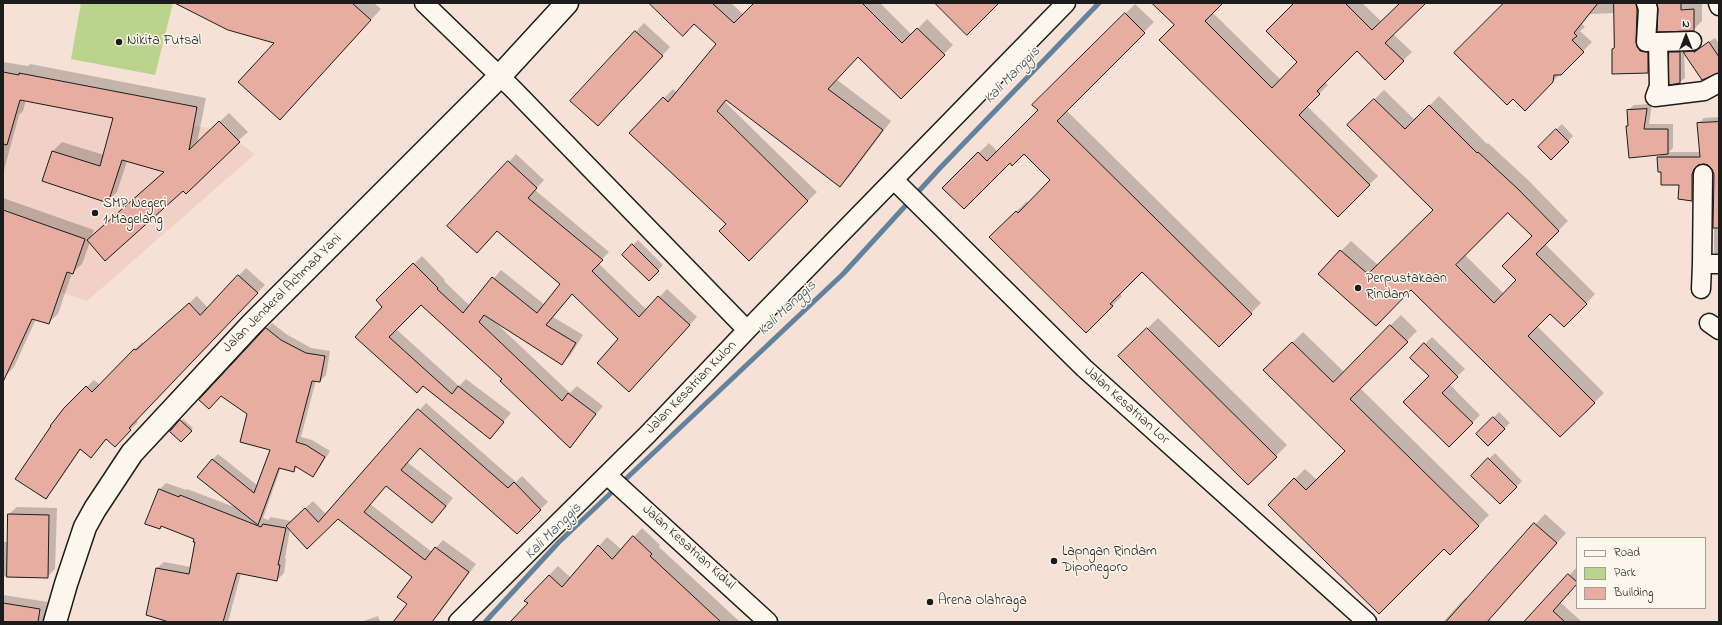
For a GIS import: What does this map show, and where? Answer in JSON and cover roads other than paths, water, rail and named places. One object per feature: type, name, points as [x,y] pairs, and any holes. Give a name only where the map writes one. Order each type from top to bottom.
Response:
[{"type":"main road","name":"Jalan Jenderal Achmad Yani","points":[[55,622],[85,527],[95,509],[132,453],[252,324],[500,76],[567,3]]},
{"type":"street","points":[[424,3],[500,76],[747,330]]},
{"type":"street","name":"Jalan Kesatrian Kulon","points":[[458,622],[607,475],[1066,3]]},
{"type":"street","points":[[1646,3],[1648,9],[1646,42],[1692,41]]},
{"type":"street","points":[[1658,42],[1659,86],[1655,97],[1704,91],[1719,83]]},
{"type":"street","points":[[1701,289],[1710,264],[1703,174]]},
{"type":"street","name":"Jalan Kesatrian Lor","points":[[894,180],[1084,368],[1367,622]]},
{"type":"street","name":"Jalan Kesatrian Kidul","points":[[607,475],[768,622]]},
{"type":"waterway","name":"Kali Manggis","points":[[485,622],[559,542],[843,274],[940,168],[1099,3]]},
{"type":"place","name":"Nikita Futsal","points":[[119,42]]},
{"type":"place","name":"SMP Negeri 1 Magelang","points":[[95,213]]},
{"type":"place","name":"Perpustakaan Rindam","points":[[1358,288]]},
{"type":"place","name":"Lapngan Rindam Diponegoro","points":[[1054,561]]},
{"type":"place","name":"Arena Olahraga","points":[[930,602]]}]
